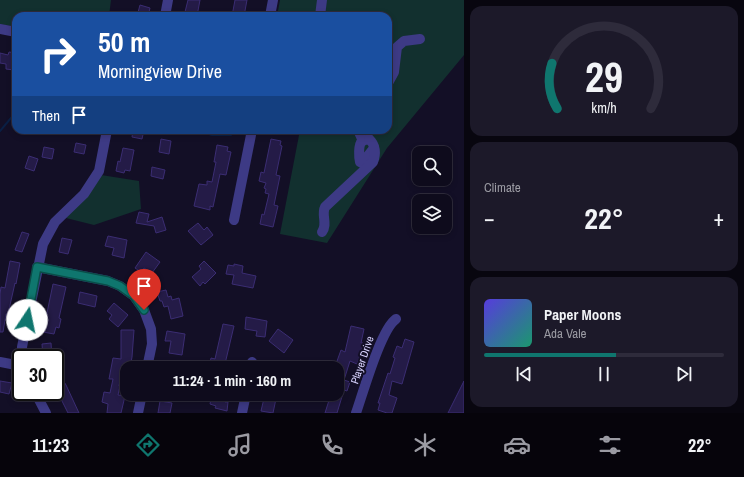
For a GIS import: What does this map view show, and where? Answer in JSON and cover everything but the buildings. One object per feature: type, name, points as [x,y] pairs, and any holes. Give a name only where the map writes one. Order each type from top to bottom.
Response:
[{"type":"street","points":[[166,12],[168,0]]},
{"type":"street","points":[[271,12],[273,0]]},
{"type":"street","points":[[320,12],[322,0]]},
{"type":"street","points":[[0,29],[12,31]]},
{"type":"street","points":[[392,76],[394,72],[397,47],[404,42],[420,39]]},
{"type":"street","points":[[22,349],[42,244],[54,222],[84,194],[99,170],[106,134]]},
{"type":"street","points":[[234,220],[251,134]]},
{"type":"street","points":[[322,232],[325,228],[323,211],[325,206],[373,162],[375,154],[369,139]]},
{"type":"street","points":[[37,267],[108,281],[120,286],[134,296],[144,310],[151,328],[152,344],[148,361]]},
{"type":"street","name":"Player Drive","points":[[356,413],[383,334],[396,319]]},
{"type":"street","points":[[0,362],[12,364]]},
{"type":"street","points":[[40,401],[46,413]]},
{"type":"street","points":[[138,413],[141,401]]},
{"type":"street","points":[[242,413],[245,401]]},
{"type":"green space","points":[[0,0],[111,0],[110,12],[12,12],[12,26],[0,24]]},
{"type":"green space","points":[[280,0],[464,0],[464,55],[387,148],[327,243],[280,234],[299,134],[392,134],[392,12],[278,12]]},
{"type":"green space","points":[[101,175],[139,181],[141,209],[94,225],[66,218]]},
{"type":"waterway","points":[[0,131],[12,117]]},
{"type":"waterway","points":[[209,134],[231,135]]},
{"type":"route","points":[[27,320],[37,267],[108,281],[120,286],[134,296],[144,310]]}]
